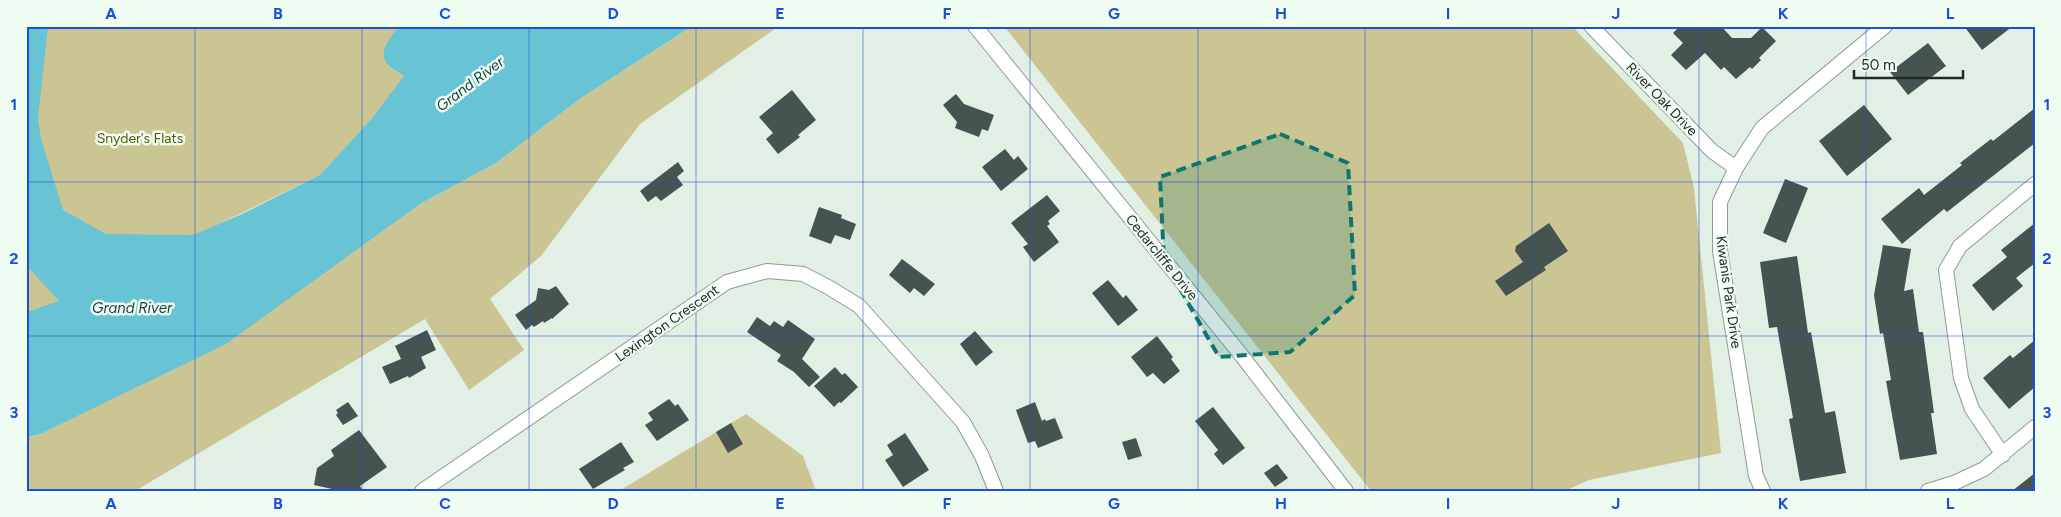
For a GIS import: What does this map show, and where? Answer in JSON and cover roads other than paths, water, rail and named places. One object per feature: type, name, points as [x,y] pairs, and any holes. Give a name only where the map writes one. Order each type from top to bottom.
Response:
[{"type":"street","name":"Cedarcliffe Drive","points":[[975,26],[1242,356],[1346,491]]},
{"type":"street","name":"River Oak Drive","points":[[1591,26],[1712,151],[1736,168]]},
{"type":"street","name":"Kiwanis Park Drive","points":[[1762,491],[1756,476],[1720,251],[1720,202],[1736,168],[1762,128],[1885,26]]},
{"type":"street","points":[[2003,455],[1972,409],[1961,378],[1946,270],[1960,246],[2035,184]]},
{"type":"street","name":"Lexington Crescent","points":[[422,491],[727,282],[767,271],[802,274],[859,306],[963,422],[982,456],[996,491]]},
{"type":"street","points":[[1928,491],[1954,483],[1976,473],[2003,455],[2035,427]]},
{"type":"street","name":"Kiwanis Park Drive","points":[[1754,491],[1756,476]]},
{"type":"water","name":"Grand River","points":[[26,26],[48,26],[38,118],[41,139],[63,210],[106,234],[193,235],[242,214],[320,175],[372,118],[404,76],[389,66],[384,55],[386,44],[399,26],[692,26],[581,98],[496,163],[420,204],[226,344],[40,434],[26,437],[26,312],[59,301],[26,265]]},
{"type":"park label","name":"Snyder's Flats","points":[[140,138]]}]
